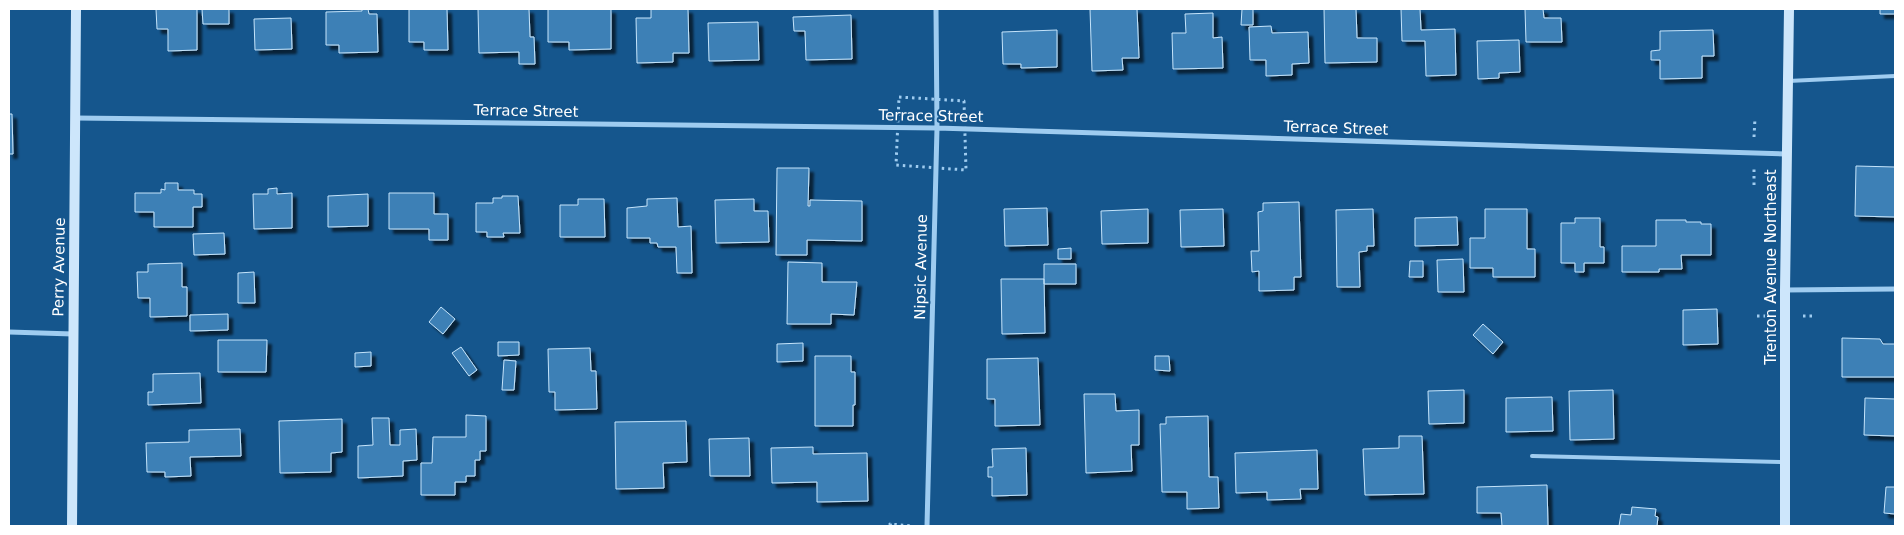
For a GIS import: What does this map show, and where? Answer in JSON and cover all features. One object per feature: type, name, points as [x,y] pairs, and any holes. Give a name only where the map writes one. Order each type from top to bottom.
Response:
[{"type":"main road","name":"Perry Avenue","points":[[72,526],[76,9]]},
{"type":"main road","name":"Trenton Avenue Northeast","points":[[1786,526],[1785,290],[1789,9]]},
{"type":"street","name":"Nipsic Avenue","points":[[927,526],[937,128],[936,9]]},
{"type":"street","name":"Terrace Street","points":[[75,118],[937,128],[1786,154]]},
{"type":"street","points":[[1785,290],[1895,289]]},
{"type":"street","points":[[9,332],[73,334]]},
{"type":"lane","points":[[1788,81],[1895,76]]},
{"type":"lane","points":[[1532,456],[1786,462]]},
{"type":"path","points":[[890,526],[890,524],[920,526]]},
{"type":"building","points":[[156,9],[197,9],[197,50],[168,51],[168,29],[157,29]]},
{"type":"building","points":[[202,9],[229,9],[229,24],[203,24]]},
{"type":"building","points":[[362,9],[368,9],[369,14],[377,14],[378,52],[339,53],[339,45],[326,45],[326,12],[362,11]]},
{"type":"building","points":[[409,9],[447,9],[448,50],[424,50],[424,42],[409,42]]},
{"type":"building","points":[[478,9],[529,9],[530,37],[534,37],[535,64],[519,64],[519,52],[479,53]]},
{"type":"building","points":[[548,9],[611,9],[611,49],[569,50],[569,42],[548,42]]},
{"type":"building","points":[[651,9],[688,9],[689,53],[673,53],[673,62],[637,63],[636,18],[651,18]]},
{"type":"building","points":[[1090,9],[1137,9],[1139,58],[1122,58],[1123,70],[1092,71]]},
{"type":"building","points":[[1242,9],[1253,9],[1253,25],[1241,25]]},
{"type":"building","points":[[1324,9],[1356,9],[1357,38],[1377,38],[1377,62],[1325,63]]},
{"type":"building","points":[[1401,9],[1420,9],[1421,30],[1455,29],[1456,75],[1426,76],[1425,41],[1402,41]]},
{"type":"building","points":[[1525,9],[1543,9],[1544,18],[1561,18],[1562,42],[1526,42]]},
{"type":"building","points":[[1880,9],[1895,9],[1895,14],[1880,14]]},
{"type":"building","points":[[1213,13],[1213,38],[1222,37],[1223,68],[1173,69],[1172,33],[1186,33],[1185,14]]},
{"type":"building","points":[[851,15],[852,59],[806,60],[805,31],[794,31],[793,17]]},
{"type":"building","points":[[291,18],[292,49],[255,50],[254,19]]},
{"type":"building","points":[[758,22],[759,60],[709,61],[708,23]]},
{"type":"building","points":[[1271,26],[1272,33],[1308,32],[1309,63],[1292,64],[1292,75],[1266,76],[1266,60],[1250,60],[1249,27]]},
{"type":"building","points":[[1057,30],[1057,67],[1021,68],[1021,64],[1003,64],[1002,32]]},
{"type":"building","points":[[1713,30],[1714,56],[1702,56],[1702,78],[1660,79],[1660,60],[1651,60],[1651,51],[1660,50],[1660,31]]},
{"type":"building","points":[[1519,40],[1520,72],[1499,73],[1499,78],[1478,79],[1477,41]]},
{"type":"building","points":[[9,114],[12,114],[13,154],[9,154]]},
{"type":"building","points":[[1856,166],[1895,167],[1895,217],[1855,216]]},
{"type":"building","points":[[777,168],[809,168],[808,206],[810,206],[810,200],[862,201],[862,241],[807,240],[807,255],[776,255]]},
{"type":"building","points":[[165,183],[178,183],[178,190],[194,190],[194,194],[202,194],[202,207],[193,207],[193,227],[154,227],[154,212],[135,212],[135,193],[161,193],[161,189],[165,190]]},
{"type":"building","points":[[277,188],[277,194],[292,193],[292,228],[254,229],[253,194],[268,194],[268,189]]},
{"type":"building","points":[[389,193],[434,193],[434,214],[448,214],[448,240],[429,240],[429,229],[389,229]]},
{"type":"building","points":[[368,194],[368,226],[328,227],[328,196]]},
{"type":"building","points":[[502,196],[518,196],[520,233],[503,233],[504,237],[487,237],[487,232],[476,232],[476,203],[493,203],[493,198],[502,198]]},
{"type":"building","points":[[677,198],[678,227],[691,226],[692,273],[677,273],[676,247],[658,247],[657,243],[650,243],[650,238],[627,238],[627,208],[647,206],[647,199]]},
{"type":"building","points":[[578,199],[604,199],[605,237],[560,237],[560,205],[578,205]]},
{"type":"building","points":[[754,199],[754,211],[768,211],[769,242],[716,243],[715,200]]},
{"type":"building","points":[[1299,202],[1301,277],[1294,277],[1294,290],[1259,291],[1259,271],[1252,272],[1251,251],[1259,251],[1258,212],[1263,211],[1263,203]]},
{"type":"building","points":[[1047,208],[1048,245],[1005,246],[1004,209]]},
{"type":"building","points":[[1148,209],[1148,243],[1102,244],[1101,211]]},
{"type":"building","points":[[1223,209],[1224,246],[1181,247],[1180,210]]},
{"type":"building","points":[[1373,209],[1374,246],[1367,246],[1367,251],[1359,252],[1360,287],[1337,287],[1336,210]]},
{"type":"building","points":[[1485,209],[1527,209],[1527,249],[1535,249],[1535,277],[1493,277],[1493,268],[1470,268],[1470,238],[1485,238]]},
{"type":"building","points":[[1457,217],[1458,245],[1415,246],[1415,218]]},
{"type":"building","points":[[1575,218],[1600,218],[1600,247],[1604,247],[1604,263],[1584,263],[1584,272],[1575,272],[1575,263],[1561,263],[1561,223],[1575,223]]},
{"type":"building","points":[[1656,220],[1686,220],[1686,222],[1711,224],[1711,255],[1681,255],[1682,269],[1659,269],[1659,272],[1622,272],[1622,246],[1656,246]]},
{"type":"building","points":[[224,233],[225,254],[194,255],[193,234]]},
{"type":"building","points":[[1071,248],[1071,259],[1058,259],[1058,249]]},
{"type":"building","points":[[1463,259],[1464,292],[1438,292],[1437,260]]},
{"type":"building","points":[[1410,261],[1423,261],[1423,277],[1409,277]]},
{"type":"building","points":[[788,262],[822,263],[822,282],[857,282],[854,315],[831,314],[831,324],[787,324]]},
{"type":"building","points":[[182,263],[182,287],[187,287],[187,316],[150,317],[150,298],[138,298],[137,272],[148,272],[148,264]]},
{"type":"building","points":[[1044,264],[1076,264],[1076,284],[1044,284]]},
{"type":"building","points":[[254,272],[255,303],[238,303],[238,273]]},
{"type":"building","points":[[1001,279],[1044,279],[1045,333],[1002,334]]},
{"type":"building","points":[[441,307],[455,319],[443,334],[429,322]]},
{"type":"building","points":[[1717,309],[1718,344],[1683,345],[1683,310]]},
{"type":"building","points":[[228,314],[228,330],[190,331],[190,315]]},
{"type":"building","points":[[1483,324],[1503,342],[1493,354],[1473,335]]},
{"type":"building","points":[[1842,338],[1880,339],[1883,344],[1895,344],[1895,377],[1842,377]]},
{"type":"building","points":[[218,340],[267,340],[266,372],[218,372]]},
{"type":"building","points":[[498,342],[519,342],[519,355],[498,356]]},
{"type":"building","points":[[803,343],[803,361],[777,362],[777,344]]},
{"type":"building","points":[[461,347],[477,370],[469,376],[452,353]]},
{"type":"building","points":[[590,348],[591,371],[596,371],[597,409],[555,410],[555,392],[549,392],[548,349]]},
{"type":"building","points":[[371,352],[371,366],[355,367],[355,353]]},
{"type":"building","points":[[815,356],[851,356],[851,372],[855,372],[853,426],[815,426]]},
{"type":"building","points":[[1155,356],[1169,356],[1170,371],[1155,370]]},
{"type":"building","points":[[1038,358],[1040,425],[995,426],[995,399],[987,399],[987,359]]},
{"type":"building","points":[[504,360],[516,361],[514,390],[502,390]]},
{"type":"building","points":[[200,373],[201,403],[148,405],[148,392],[153,392],[153,374]]},
{"type":"building","points":[[1464,390],[1464,423],[1429,424],[1428,391]]},
{"type":"building","points":[[1613,390],[1614,439],[1570,440],[1569,391]]},
{"type":"building","points":[[1084,394],[1115,394],[1116,411],[1139,410],[1139,445],[1131,445],[1132,471],[1086,473]]},
{"type":"building","points":[[1552,397],[1553,431],[1506,432],[1506,398]]},
{"type":"building","points":[[1865,398],[1895,399],[1895,436],[1864,435]]},
{"type":"building","points":[[466,415],[486,416],[486,451],[480,451],[480,460],[475,460],[475,476],[466,476],[466,482],[455,482],[455,495],[421,495],[421,463],[432,463],[433,437],[466,437]]},
{"type":"building","points":[[1208,416],[1209,477],[1218,477],[1219,508],[1187,509],[1187,492],[1162,492],[1160,424],[1166,424],[1166,417]]},
{"type":"building","points":[[372,418],[389,418],[390,445],[400,445],[400,430],[416,429],[417,460],[403,461],[403,476],[358,478],[358,446],[373,445]]},
{"type":"building","points":[[342,419],[342,452],[331,453],[331,472],[280,473],[279,421]]},
{"type":"building","points":[[686,421],[687,462],[663,463],[664,488],[616,489],[615,422]]},
{"type":"building","points":[[240,429],[241,456],[190,457],[191,476],[165,477],[165,472],[147,472],[146,443],[189,442],[189,430]]},
{"type":"building","points":[[1399,436],[1422,436],[1424,494],[1365,495],[1363,449],[1399,448]]},
{"type":"building","points":[[749,438],[750,476],[710,476],[709,439]]},
{"type":"building","points":[[813,447],[813,454],[867,453],[868,501],[817,502],[817,482],[772,483],[771,448]]},
{"type":"building","points":[[1026,448],[1027,495],[992,496],[992,477],[988,477],[988,467],[993,467],[992,449]]},
{"type":"building","points":[[1317,450],[1318,489],[1300,489],[1301,499],[1267,500],[1267,492],[1236,493],[1235,453]]},
{"type":"building","points":[[1547,485],[1548,526],[1502,526],[1501,513],[1477,513],[1477,487]]},
{"type":"building","points":[[1886,487],[1895,487],[1895,514],[1884,513]]},
{"type":"building","points":[[1632,507],[1656,509],[1655,516],[1658,517],[1657,526],[1619,526],[1621,514],[1631,515]]}]
